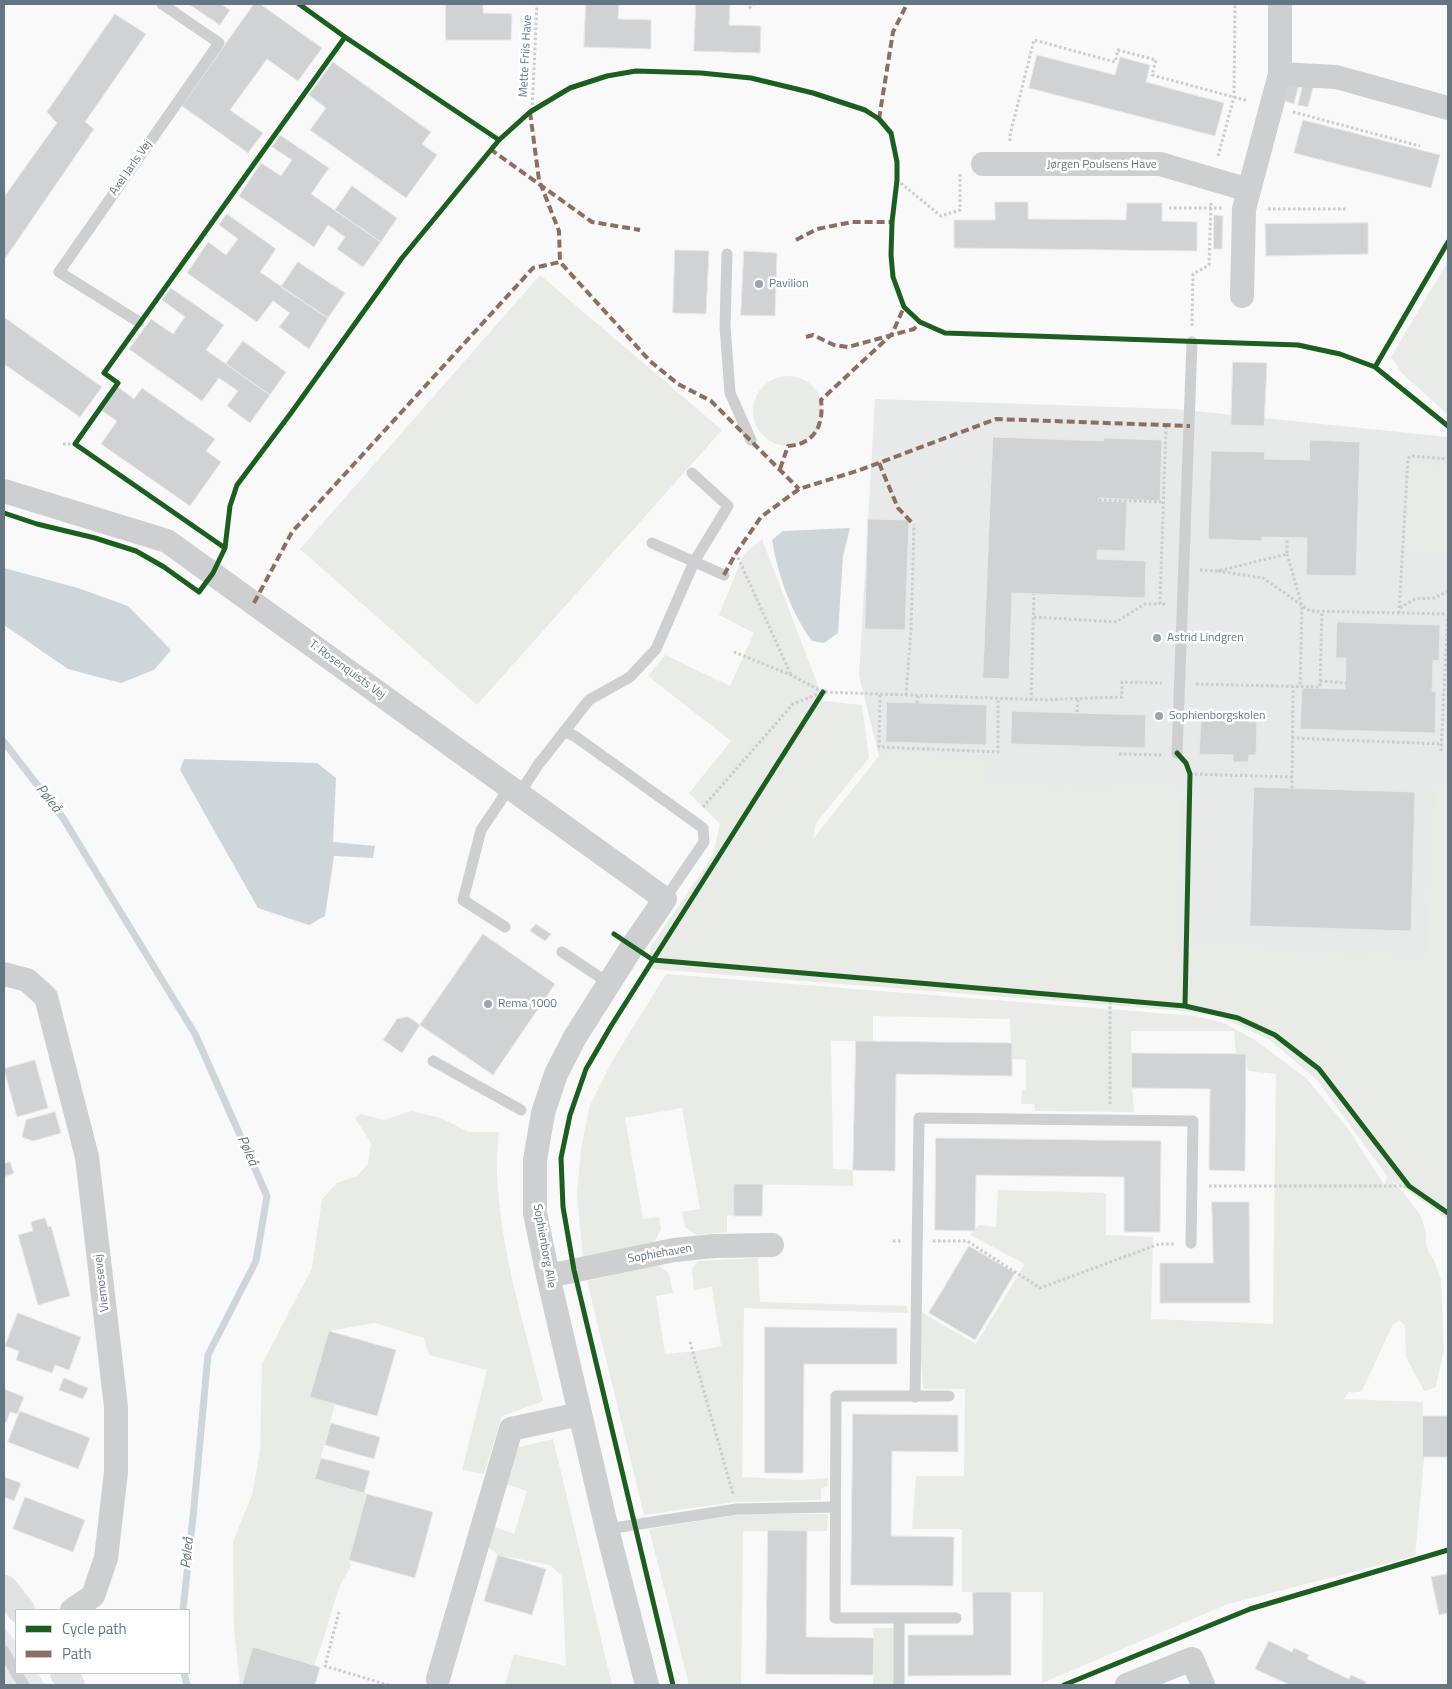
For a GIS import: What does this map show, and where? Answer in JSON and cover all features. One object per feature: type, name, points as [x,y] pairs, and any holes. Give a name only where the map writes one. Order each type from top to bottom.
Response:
[{"type":"street","points":[[1242,296],[1244,209],[1255,199],[1280,74],[1280,4]]},
{"type":"street","points":[[1280,74],[1336,77],[1448,108]]},
{"type":"street","name":"Jørgen Poulsens Have","points":[[983,164],[1160,164],[1255,199]]},
{"type":"street","name":"T. Rosenquists Vej","points":[[4,491],[167,541],[665,899]]},
{"type":"street","name":"Sophienborg Alle","points":[[646,1685],[607,1529],[548,1276],[535,1212],[535,1160],[543,1113],[556,1074],[575,1037],[665,899]]},
{"type":"street","name":"Viemosevej","points":[[4,974],[27,980],[46,996],[87,1157],[116,1407],[116,1472],[106,1558],[93,1596],[74,1609]]},
{"type":"street","name":"Sophiehaven","points":[[548,1276],[674,1250],[714,1246],[772,1245]]},
{"type":"street","points":[[438,1679],[511,1429],[580,1414]]},
{"type":"street","points":[[4,1589],[20,1609]]},
{"type":"street","points":[[1127,1685],[1192,1659],[1203,1685]]},
{"type":"street","points":[[65,1674],[71,1685]]},
{"type":"lane","name":"Axel Jarls Vej","points":[[140,322],[59,272],[219,43],[162,4]]},
{"type":"lane","points":[[728,254],[725,326],[730,393],[751,440]]},
{"type":"lane","points":[[1177,753],[1192,342]]},
{"type":"lane","points":[[505,927],[462,900],[481,830],[590,700],[630,677],[656,649],[694,562],[728,506],[692,473]]},
{"type":"lane","points":[[652,543],[724,575]]},
{"type":"lane","points":[[564,731],[576,737],[703,828],[704,842],[665,899]]},
{"type":"lane","points":[[562,952],[610,984]]},
{"type":"lane","points":[[433,1061],[521,1110]]},
{"type":"lane","points":[[915,1397],[919,1118],[1193,1121],[1191,1244]]},
{"type":"lane","points":[[949,1396],[836,1396],[835,1618],[956,1618]]},
{"type":"lane","points":[[607,1529],[738,1509],[835,1507]]},
{"type":"lane","points":[[899,1618],[899,1685]]},
{"type":"lane","points":[[4,1651],[15,1671]]},
{"type":"lane","points":[[17,1674],[24,1685]]},
{"type":"path","points":[[749,8],[754,4]]},
{"type":"path","points":[[1218,158],[1234,97],[1235,4]]},
{"type":"path","points":[[1010,164],[1010,134],[1034,40],[1115,62],[1118,50],[1156,60],[1152,75],[1420,146]]},
{"type":"path","points":[[531,110],[540,105]]},
{"type":"path","points":[[897,180],[941,216],[960,210],[960,172],[983,164]]},
{"type":"path","points":[[896,188],[897,171]]},
{"type":"path","points":[[1255,199],[1347,209]]},
{"type":"path","points":[[1192,342],[1193,274],[1209,265],[1211,200]]},
{"type":"path","points":[[1169,208],[1225,208]]},
{"type":"path","points":[[1160,604],[1166,425]]},
{"type":"path","points":[[75,444],[80,436]]},
{"type":"path","points":[[63,444],[75,444],[83,450]]},
{"type":"path","points":[[1399,613],[1408,458],[1412,456],[1448,459]]},
{"type":"path","points":[[1099,500],[1163,502]]},
{"type":"path","points":[[906,695],[911,630],[914,525]]},
{"type":"path","points":[[1288,538],[1287,554],[1302,606],[1300,687]]},
{"type":"path","points":[[736,553],[791,675]]},
{"type":"path","points":[[1218,571],[1287,554]]},
{"type":"path","points":[[1184,570],[1218,571],[1264,578],[1310,611],[1448,615],[1441,751]]},
{"type":"path","points":[[1400,608],[1415,599],[1434,598],[1448,592]]},
{"type":"path","points":[[1031,700],[1034,594]]},
{"type":"path","points":[[1034,617],[1116,622],[1145,604],[1183,605]]},
{"type":"path","points":[[692,819],[793,704],[823,692],[1031,700],[1122,698],[1122,682],[1320,687],[1322,612]]},
{"type":"path","points":[[734,652],[791,675],[823,692]]},
{"type":"path","points":[[1320,682],[1346,683]]},
{"type":"path","points":[[1292,788],[1293,687]]},
{"type":"path","points":[[817,701],[823,692]]},
{"type":"path","points":[[880,695],[879,747],[998,752],[998,699]]},
{"type":"path","points":[[917,703],[918,696]]},
{"type":"path","points":[[1077,712],[1078,698]]},
{"type":"path","points":[[1292,738],[1442,744]]},
{"type":"path","points":[[1119,754],[1170,756],[1177,753],[1186,763],[1190,774],[1189,784]]},
{"type":"path","points":[[1190,774],[1292,777]]},
{"type":"path","points":[[1100,998],[1120,1000]]},
{"type":"path","points":[[1110,999],[1110,1120]]},
{"type":"path","points":[[1403,1178],[1417,1192]]},
{"type":"path","points":[[1192,1186],[1409,1186]]},
{"type":"path","points":[[893,1241],[967,1241],[1040,1288],[1159,1244],[1191,1244]]},
{"type":"path","points":[[690,1342],[738,1509]]},
{"type":"path","points":[[339,1612],[325,1666],[388,1685]]},
{"type":"shaded area","points":[[1448,261],[1448,415],[1402,373],[1391,357]]},
{"type":"shaded area","points":[[540,275],[722,430],[477,705],[300,549]]},
{"type":"shaded area","points":[[788,376],[801,379],[813,386],[820,398],[823,411],[820,424],[813,436],[801,443],[788,446],[775,443],[763,436],[756,424],[753,411],[756,398],[763,386],[775,379]]},
{"type":"shaded area","name":"Sophienborgskolen","points":[[875,399],[1175,409],[1448,437],[1448,813],[1433,966],[1175,956],[785,875],[879,756],[859,676]]},
{"type":"shaded area","points":[[1408,466],[1448,467],[1448,552],[1404,551]]},
{"type":"shaded area","points":[[850,528],[843,556],[838,633],[824,643],[812,641],[804,630],[786,593],[772,540],[783,531]]},
{"type":"shaded area","points":[[762,539],[824,701],[862,705],[869,758],[816,823],[813,839],[879,756],[982,760],[982,776],[991,785],[1182,790],[1175,948],[1245,949],[1426,960],[1435,791],[1448,774],[1448,1219],[1390,1179],[1403,1192],[1421,1216],[1426,1234],[1426,1245],[1441,1280],[1444,1349],[1436,1387],[1424,1391],[1406,1357],[1405,1325],[1400,1321],[1393,1324],[1362,1391],[1352,1393],[1349,1391],[1344,1399],[1423,1402],[1424,1459],[1415,1556],[1228,1604],[1042,1683],[1043,1592],[962,1592],[962,1529],[912,1529],[916,1476],[964,1476],[965,1389],[923,1389],[918,1310],[976,1344],[1025,1264],[970,1235],[979,1225],[996,1227],[998,1190],[1106,1193],[1106,1235],[1153,1237],[1151,1319],[1273,1324],[1276,1074],[1248,1071],[1246,1054],[1236,1053],[1234,1031],[1131,1031],[1134,1112],[1035,1111],[1034,1104],[1021,1104],[1022,1091],[1026,1090],[1026,1060],[1012,1059],[1010,1019],[873,1016],[873,1041],[831,1041],[833,1169],[853,1170],[853,1186],[735,1184],[734,1216],[727,1215],[727,1232],[696,1235],[685,1227],[682,1212],[700,1209],[682,1108],[625,1118],[643,1219],[659,1217],[661,1229],[654,1243],[583,1258],[577,1194],[581,1148],[590,1105],[611,1063],[666,974],[1196,1016],[1224,1023],[1255,1040],[1307,1079],[1349,1130],[1385,1186],[1387,1176],[1317,1080],[1270,1040],[1221,1017],[1184,1011],[652,969],[650,948],[713,855],[720,824],[689,793],[731,741],[648,676],[665,655],[730,686],[754,633],[719,615],[744,554]]},
{"type":"shaded area","points":[[4,568],[78,588],[128,606],[171,650],[154,670],[121,683],[68,669],[4,625]]},
{"type":"shaded area","points":[[184,759],[317,763],[336,778],[333,842],[375,846],[373,858],[334,856],[325,916],[309,925],[258,908],[180,770]]},
{"type":"shaded area","points":[[411,1111],[441,1118],[469,1132],[499,1132],[497,1169],[503,1231],[514,1288],[543,1401],[502,1416],[484,1474],[462,1470],[487,1370],[429,1355],[424,1338],[375,1323],[329,1331],[310,1397],[335,1404],[315,1479],[367,1494],[349,1560],[351,1565],[340,1586],[314,1665],[253,1647],[242,1685],[240,1685],[234,1628],[233,1542],[252,1495],[260,1451],[262,1364],[312,1268],[322,1199],[337,1183],[357,1176],[368,1164],[371,1143],[355,1118],[361,1114],[384,1120]]},
{"type":"shaded area","points":[[758,1258],[760,1302],[907,1306],[908,1313],[744,1308],[742,1477],[801,1480],[828,1478],[827,1487],[821,1488],[821,1500],[734,1502],[644,1515],[587,1281],[657,1265],[669,1273],[673,1293],[656,1296],[665,1354],[696,1351],[721,1346],[712,1287],[694,1290],[692,1269],[698,1261]]},
{"type":"shaded area","points":[[553,1439],[612,1685],[505,1685],[514,1654],[566,1666],[562,1576],[550,1565],[498,1555],[486,1545],[490,1525],[514,1534],[527,1491],[504,1483],[519,1447]]},
{"type":"shaded area","points":[[742,1514],[828,1514],[827,1531],[743,1531],[741,1685],[689,1685],[649,1529]]},
{"type":"shaded area","points":[[4,1627],[15,1641],[15,1674],[39,1674],[45,1685],[4,1685]]},
{"type":"shaded area","points":[[872,1628],[894,1628],[894,1685],[873,1685],[874,1638]]},
{"type":"building","points":[[189,4],[221,4],[230,10],[220,25]]},
{"type":"building","points":[[254,4],[260,4],[322,48],[298,81],[267,59],[230,110],[263,133],[248,153],[182,106]]},
{"type":"building","points":[[446,4],[483,4],[483,13],[512,14],[511,40],[446,40]]},
{"type":"building","points":[[586,4],[619,4],[618,19],[651,20],[651,49],[584,47]]},
{"type":"building","points":[[696,4],[730,4],[729,25],[761,26],[760,53],[694,51]]},
{"type":"building","points":[[115,14],[146,34],[85,122],[94,129],[4,260],[4,197],[57,123],[47,112]]},
{"type":"building","points":[[1037,55],[1115,75],[1120,57],[1150,65],[1146,82],[1224,103],[1215,136],[1029,88]]},
{"type":"building","points":[[333,62],[431,132],[422,144],[437,155],[406,198],[310,130],[326,108],[309,95]]},
{"type":"building","points":[[1290,81],[1299,84],[1294,104],[1285,101]]},
{"type":"building","points":[[1303,85],[1313,87],[1308,107],[1298,105]]},
{"type":"building","points":[[1303,120],[1440,155],[1431,188],[1294,153]]},
{"type":"building","points":[[280,135],[329,168],[311,194],[381,242],[363,267],[337,249],[345,237],[328,225],[314,247],[239,196],[261,163],[281,176],[292,160],[272,147]]},
{"type":"building","points":[[352,186],[397,218],[381,242],[335,210]]},
{"type":"building","points":[[995,202],[1028,202],[1028,219],[1126,220],[1127,203],[1162,203],[1162,221],[1197,222],[1197,251],[954,248],[954,220],[995,220]]},
{"type":"building","points":[[227,214],[276,249],[260,272],[328,318],[309,349],[279,327],[290,313],[273,301],[257,322],[187,273],[208,242],[226,255],[238,239],[219,225]]},
{"type":"building","points":[[1214,215],[1223,216],[1222,249],[1214,249]]},
{"type":"building","points":[[1368,223],[1368,254],[1266,256],[1265,224]]},
{"type":"building","points":[[675,250],[709,251],[706,314],[673,313]]},
{"type":"building","name":"Pavilion","points":[[744,251],[777,253],[775,316],[741,315]]},
{"type":"building","points":[[298,262],[345,293],[328,318],[281,287]]},
{"type":"building","points":[[171,288],[224,325],[206,350],[270,395],[250,423],[227,406],[238,391],[219,378],[202,401],[129,349],[151,319],[173,334],[185,317],[162,300]]},
{"type":"building","points":[[4,317],[102,387],[80,417],[4,364]]},
{"type":"building","points":[[243,341],[286,372],[270,395],[226,364]]},
{"type":"building","points":[[1233,362],[1267,363],[1264,426],[1231,425]]},
{"type":"building","points":[[118,387],[134,399],[142,388],[215,439],[206,451],[221,462],[190,506],[101,444],[117,421],[101,410]]},
{"type":"building","points":[[993,437],[1104,441],[1104,438],[1162,440],[1160,501],[1099,498],[1099,501],[1127,502],[1125,551],[1097,550],[1097,559],[1146,561],[1145,598],[1012,593],[1009,679],[983,678]]},
{"type":"building","points":[[1310,440],[1360,442],[1356,576],[1306,575],[1307,538],[1262,537],[1262,541],[1208,539],[1211,451],[1265,452],[1264,459],[1309,460]]},
{"type":"building","points":[[868,519],[909,520],[905,630],[865,629]]},
{"type":"building","points":[[1337,622],[1440,625],[1439,661],[1433,660],[1432,691],[1436,692],[1435,733],[1300,729],[1302,688],[1345,689],[1346,658],[1336,658]]},
{"type":"building","points":[[887,702],[987,705],[986,745],[886,742]]},
{"type":"building","points":[[1012,711],[1146,715],[1145,748],[1011,744]]},
{"type":"building","points":[[1212,716],[1249,717],[1249,722],[1257,722],[1256,755],[1249,755],[1248,762],[1233,762],[1233,755],[1199,754],[1201,720],[1212,721]]},
{"type":"building","points":[[1254,787],[1415,792],[1411,931],[1250,926]]},
{"type":"building","points":[[536,924],[551,934],[545,941],[530,931]]},
{"type":"building","name":"Rema 1000","points":[[483,934],[555,984],[493,1075],[420,1025]]},
{"type":"building","points":[[408,1017],[420,1025],[402,1053],[383,1040],[397,1019]]},
{"type":"building","points":[[856,1041],[1012,1043],[1012,1076],[896,1074],[895,1171],[853,1170]]},
{"type":"building","points":[[1132,1053],[1246,1054],[1245,1171],[1209,1170],[1210,1089],[1132,1088]]},
{"type":"building","points":[[35,1060],[48,1108],[17,1117],[4,1069]]},
{"type":"building","points":[[55,1112],[61,1133],[33,1141],[22,1137],[26,1120]]},
{"type":"building","points":[[936,1138],[1161,1141],[1160,1232],[1124,1232],[1124,1177],[976,1175],[975,1231],[935,1230]]},
{"type":"building","points":[[10,1162],[14,1173],[4,1177],[4,1164]]},
{"type":"building","points":[[734,1184],[763,1184],[762,1216],[734,1216]]},
{"type":"building","points":[[1212,1202],[1249,1202],[1250,1303],[1160,1303],[1160,1263],[1213,1263]]},
{"type":"building","points":[[45,1218],[48,1227],[51,1226],[70,1296],[38,1305],[18,1235],[33,1231],[31,1222]]},
{"type":"building","points":[[969,1246],[1015,1273],[975,1340],[929,1313]]},
{"type":"building","points":[[18,1313],[81,1337],[69,1370],[55,1365],[52,1373],[16,1360],[19,1351],[5,1346]]},
{"type":"building","points":[[765,1327],[897,1328],[897,1364],[804,1364],[803,1473],[765,1473]]},
{"type":"building","points":[[329,1331],[396,1350],[377,1416],[310,1397]]},
{"type":"building","points":[[64,1378],[88,1388],[83,1399],[59,1390]]},
{"type":"building","points":[[4,1389],[24,1397],[17,1414],[10,1412],[6,1423],[4,1422]]},
{"type":"building","points":[[20,1411],[90,1438],[78,1469],[8,1442]]},
{"type":"building","points":[[853,1414],[958,1415],[958,1452],[892,1451],[891,1536],[954,1537],[953,1586],[851,1585]]},
{"type":"building","points":[[1423,1416],[1448,1416],[1448,1457],[1423,1457]]},
{"type":"building","points":[[331,1423],[380,1437],[374,1459],[325,1445]]},
{"type":"building","points":[[321,1458],[370,1471],[364,1493],[315,1479]]},
{"type":"building","points":[[4,1477],[21,1483],[14,1501],[4,1497]]},
{"type":"building","points":[[367,1494],[433,1512],[415,1578],[349,1560]]},
{"type":"building","points":[[25,1497],[85,1520],[73,1552],[13,1529]]},
{"type":"building","points":[[768,1530],[807,1531],[806,1637],[874,1638],[873,1675],[766,1674]]},
{"type":"building","points":[[498,1555],[546,1569],[532,1615],[484,1601]]},
{"type":"building","points":[[1448,1574],[1448,1613],[1439,1615],[1431,1577]]},
{"type":"building","points":[[973,1592],[1011,1592],[1011,1675],[908,1676],[908,1635],[973,1635]]},
{"type":"building","points":[[1269,1641],[1292,1652],[1294,1648],[1309,1655],[1307,1659],[1349,1679],[1351,1675],[1366,1682],[1365,1685],[1290,1685],[1255,1669]]},
{"type":"building","points":[[253,1647],[320,1667],[315,1685],[242,1685]]},
{"type":"waterway","name":"Pøleå","points":[[4,742],[63,818],[195,1034],[267,1196],[256,1261],[208,1355],[183,1609]]},
{"type":"waterway","name":"Pøleå","points":[[184,1674],[187,1685]]},
{"type":"marked path","points":[[879,119],[893,32],[907,4]]},
{"type":"marked path","points":[[530,112],[539,180],[559,231],[560,262]]},
{"type":"marked path","points":[[490,149],[592,222],[640,230]]},
{"type":"marked path","points":[[796,240],[817,229],[852,222],[892,222]]},
{"type":"marked path","points":[[254,603],[292,532],[533,268],[560,262],[650,361],[678,384],[711,401],[799,489]]},
{"type":"marked path","points":[[780,469],[788,446],[805,441],[816,432],[821,417],[821,400],[892,334],[904,307]]},
{"type":"marked path","points":[[806,337],[813,335],[834,345],[848,347],[914,329],[920,322]]},
{"type":"marked path","points":[[724,575],[736,553],[761,517],[799,489],[860,470],[996,419],[1190,426]]},
{"type":"marked path","points":[[879,463],[898,508],[914,525]]},
{"type":"cycle path","points":[[299,4],[499,140]]},
{"type":"cycle path","points":[[225,548],[75,444],[118,383],[104,373],[345,37]]},
{"type":"cycle path","points":[[4,513],[136,551],[164,567],[199,592],[213,573],[225,548],[230,506],[237,485],[402,258],[499,140],[530,112],[570,88],[607,76],[636,71],[701,73],[751,78],[813,93],[865,110],[879,119],[891,133],[897,162],[892,222],[891,255],[893,277],[904,307],[920,322],[945,333],[1298,345],[1340,354],[1375,367],[1448,426]]},
{"type":"cycle path","points":[[1375,367],[1448,242]]},
{"type":"cycle path","points":[[673,1685],[574,1270],[563,1207],[561,1158],[570,1115],[586,1069],[611,1026],[823,692]]},
{"type":"cycle path","points":[[1177,753],[1186,763],[1190,774],[1185,1006]]},
{"type":"cycle path","points":[[614,934],[653,960],[1185,1006],[1238,1018],[1275,1035],[1319,1069],[1409,1186],[1448,1213]]},
{"type":"cycle path","points":[[1064,1685],[1250,1609],[1448,1550]]},
{"type":"place","name":"Pavilion","points":[[759,284]]},
{"type":"place","name":"Astrid Lindgren","points":[[1157,638]]},
{"type":"place","name":"Sophienborgskolen","points":[[1159,716]]},
{"type":"place","name":"Rema 1000","points":[[488,1004]]}]
